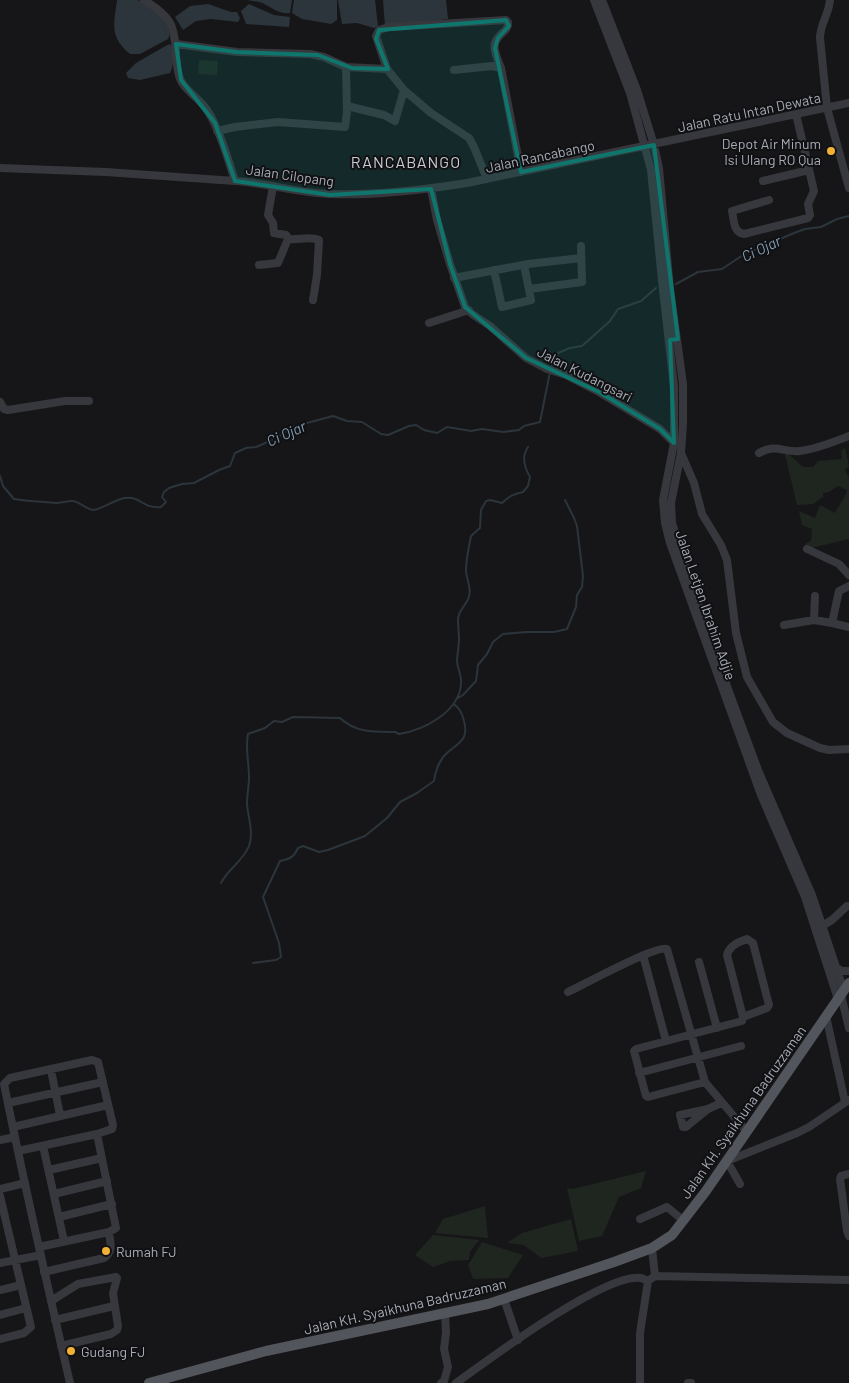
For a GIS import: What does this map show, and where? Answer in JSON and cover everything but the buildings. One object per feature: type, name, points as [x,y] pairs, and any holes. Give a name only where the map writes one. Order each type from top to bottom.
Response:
[{"type":"main road","name":"Jalan KH. Syaikhuna Badruzzaman","points":[[149,1383],[261,1352],[445,1314],[504,1299],[652,1248],[672,1235],[684,1221],[843,992]]},
{"type":"street","name":"Jalan Cilopang","points":[[144,0],[168,18],[174,29],[177,70],[181,80],[206,109],[217,131],[235,181],[330,194],[432,189]]},
{"type":"street","name":"Jalan Letjen Ibrahim Adjie","points":[[594,0],[612,32],[637,90],[659,168],[674,340],[674,443],[663,500],[670,543],[758,770],[812,895],[843,992]]},
{"type":"street","name":"Jalan Letjen Ibrahim Adjie","points":[[602,0],[651,170],[662,281],[683,384],[681,453],[672,503],[672,523],[694,602],[761,796],[805,897],[843,992]]},
{"type":"street","points":[[830,0],[829,10],[820,30],[827,108],[849,188]]},
{"type":"street","points":[[487,179],[469,138],[430,113],[404,90],[387,69],[376,39],[376,33],[379,30],[408,25],[506,20],[508,22],[509,26],[495,43],[521,172]]},
{"type":"street","points":[[176,44],[238,52],[318,55],[346,67],[387,69]]},
{"type":"street","points":[[454,70],[492,66],[501,68]]},
{"type":"street","points":[[217,131],[278,122],[345,127],[348,106],[346,67]]},
{"type":"street","points":[[348,106],[384,115],[395,121],[404,90]]},
{"type":"street","name":"Jalan Ratu Intan Dewata","points":[[654,145],[849,103]]},
{"type":"street","points":[[769,200],[732,210],[735,228],[744,234],[808,218],[810,215],[808,204],[814,191],[796,114]]},
{"type":"street","name":"Jalan Rancabango","points":[[432,189],[654,145]]},
{"type":"street","points":[[0,168],[106,172],[235,181]]},
{"type":"street","points":[[763,181],[809,170]]},
{"type":"street","points":[[273,186],[268,218],[273,223],[274,233],[286,235],[288,239],[300,240],[309,238],[318,240],[313,300]]},
{"type":"street","name":"Jalan Kudangsari","points":[[432,189],[437,220],[454,278],[461,299],[469,310],[526,358],[551,371],[566,375],[611,399],[660,429],[674,443]]},
{"type":"street","points":[[259,265],[278,263],[288,239]]},
{"type":"street","points":[[530,289],[582,282],[581,246]]},
{"type":"street","points":[[454,278],[524,264],[581,258]]},
{"type":"street","points":[[494,270],[502,307],[532,300],[524,264]]},
{"type":"street","points":[[429,323],[469,310]]},
{"type":"street","points":[[0,402],[4,409],[8,410],[64,402],[89,401]]},
{"type":"street","points":[[758,453],[774,448],[792,452],[804,450],[849,436]]},
{"type":"street","points":[[681,453],[694,483],[702,514],[721,545],[727,560],[736,632],[747,677],[773,722],[787,733],[820,748],[829,750],[849,749]]},
{"type":"street","points":[[807,549],[849,567]]},
{"type":"street","points":[[839,564],[849,575]]},
{"type":"street","points":[[832,623],[839,591],[849,586]]},
{"type":"street","points":[[814,596],[814,620]]},
{"type":"street","points":[[784,625],[814,620],[849,627]]},
{"type":"street","points":[[822,926],[849,906]]},
{"type":"street","points":[[705,1082],[648,1097],[646,1096],[634,1054],[636,1049],[740,1022],[743,1017],[767,1008],[769,1005],[753,944],[747,939],[731,946],[727,955],[743,1017]]},
{"type":"street","points":[[568,992],[643,955],[662,948],[667,949],[705,1082],[747,1132]]},
{"type":"street","points":[[643,955],[666,1041]]},
{"type":"street","points":[[699,962],[718,1028]]},
{"type":"street","points":[[835,967],[842,971],[849,971]]},
{"type":"street","points":[[843,992],[849,1028]]},
{"type":"street","points":[[740,1184],[727,1161],[809,1127],[847,1101],[826,1016]]},
{"type":"street","points":[[639,1073],[741,1046]]},
{"type":"street","points":[[18,1151],[112,1129],[113,1125],[96,1060],[10,1078],[4,1084],[3,1090],[8,1104],[40,1255],[70,1383]]},
{"type":"street","points":[[50,1070],[60,1115]]},
{"type":"street","points":[[8,1104],[103,1082]]},
{"type":"street","points":[[708,1109],[721,1103]]},
{"type":"street","points":[[13,1127],[108,1105]]},
{"type":"street","points":[[0,1116],[10,1113]]},
{"type":"street","points":[[39,1247],[115,1230],[112,1204],[97,1134]]},
{"type":"street","points":[[0,1140],[15,1137]]},
{"type":"street","points":[[43,1146],[64,1241]]},
{"type":"street","points":[[49,1170],[102,1158]]},
{"type":"street","points":[[849,1174],[841,1176],[840,1179],[849,1236]]},
{"type":"street","points":[[54,1194],[106,1181]]},
{"type":"street","points":[[0,1189],[25,1183]]},
{"type":"street","points":[[0,1196],[3,1225],[15,1260],[31,1327],[28,1330],[0,1339]]},
{"type":"street","points":[[59,1217],[112,1204]]},
{"type":"street","points":[[640,1219],[668,1207],[684,1221]]},
{"type":"street","points":[[44,1272],[104,1258],[112,1247],[108,1232]]},
{"type":"street","points":[[640,1383],[640,1333],[652,1279],[652,1248]]},
{"type":"street","points":[[0,1263],[40,1255]]},
{"type":"street","points":[[51,1301],[78,1284],[116,1277],[117,1281],[113,1293],[117,1330],[112,1334],[61,1346]]},
{"type":"street","points":[[456,1383],[585,1297],[629,1279],[849,1280]]},
{"type":"street","points":[[0,1290],[21,1285]]},
{"type":"street","points":[[504,1299],[518,1340]]},
{"type":"street","points":[[55,1320],[114,1306]]},
{"type":"street","points":[[0,1315],[26,1308]]},
{"type":"street","points":[[444,1382],[448,1367],[444,1349],[446,1333],[445,1314]]},
{"type":"highlighted area","points":[[506,20],[509,26],[498,38],[495,48],[521,172],[654,145],[678,339],[670,340],[674,443],[660,429],[599,392],[526,358],[465,307],[450,264],[431,189],[330,195],[235,181],[215,123],[181,80],[176,44],[237,52],[318,55],[352,68],[388,69],[376,39],[379,30]]},
{"type":"shaded area","points":[[117,0],[137,0],[147,5],[159,15],[168,27],[168,39],[140,54],[130,54],[123,48],[116,36],[114,23]]},
{"type":"shaded area","points":[[247,0],[292,0],[290,13],[286,13],[259,2]]},
{"type":"shaded area","points":[[294,0],[337,0],[337,20],[331,24],[302,19],[292,13]]},
{"type":"shaded area","points":[[338,0],[375,0],[378,26],[374,28],[357,23],[342,24]]},
{"type":"shaded area","points":[[383,0],[446,0],[448,19],[385,26]]},
{"type":"shaded area","points":[[208,4],[231,12],[237,12],[240,18],[238,22],[211,19],[196,21],[183,30],[175,17],[190,6]]},
{"type":"shaded area","points":[[249,4],[274,15],[290,17],[289,27],[246,24],[241,11]]},
{"type":"shaded area","points":[[169,44],[172,46],[173,56],[170,73],[140,80],[128,78],[126,73],[136,63]]},
{"type":"shaded area","points":[[199,60],[218,61],[217,75],[198,74]]},
{"type":"shaded area","points":[[845,448],[849,466],[845,470],[849,478],[849,539],[807,549],[806,543],[811,541],[812,529],[802,525],[799,511],[815,518],[820,505],[835,513],[847,490],[838,486],[829,492],[823,493],[823,497],[813,504],[797,505],[784,450],[803,467],[813,467],[818,461],[842,459],[841,451]]},
{"type":"shaded area","points":[[646,1171],[641,1188],[619,1197],[602,1236],[579,1241],[567,1188],[573,1189]]},
{"type":"shaded area","points":[[485,1206],[488,1238],[435,1233],[443,1219]]},
{"type":"shaded area","points":[[571,1219],[578,1251],[541,1258],[524,1245],[507,1243],[522,1233]]},
{"type":"shaded area","points":[[433,1235],[479,1240],[470,1252],[469,1260],[450,1261],[433,1267],[415,1255]]},
{"type":"shaded area","points":[[482,1242],[523,1255],[508,1278],[473,1279],[468,1265]]},
{"type":"waterway","name":"Ci Ojar","points":[[676,284],[698,272],[722,269],[743,255],[794,233],[805,229],[821,227],[837,219],[849,216]]},
{"type":"waterway","name":"Ci Ojar","points":[[551,367],[558,353],[582,346],[610,321],[618,309],[641,301],[656,288]]},
{"type":"waterway","name":"Ci Ojar","points":[[0,476],[3,486],[14,499],[56,503],[75,501],[93,510],[121,499],[130,498],[150,506],[161,507],[166,502],[162,497],[164,492],[169,488],[194,483],[230,466],[235,453],[277,438],[292,427],[333,416],[347,421],[362,422],[381,434],[388,435],[416,425],[424,430],[437,433],[447,427],[471,431],[482,429],[503,432],[519,430],[524,426],[540,422],[550,372]]},
{"type":"waterway","points":[[221,883],[227,873],[243,856],[250,841],[251,830],[247,804],[249,777],[248,734],[265,728],[274,721],[282,722],[293,717],[340,718],[352,727],[359,729],[399,734],[429,724],[439,718],[454,703],[459,694],[461,684],[457,662],[458,616],[470,593],[466,570],[471,536],[480,528],[481,510],[486,501],[502,503],[512,496],[523,492],[528,486],[530,477],[526,470],[524,458],[528,447]]},
{"type":"waterway","points":[[458,698],[476,681],[478,665],[487,654],[493,642],[503,634],[554,632],[567,629],[576,607],[577,595],[582,587],[583,576],[577,526],[565,500]]},
{"type":"waterway","points":[[253,963],[276,960],[281,957],[279,943],[263,897],[280,861],[291,857],[298,848],[303,846],[319,852],[365,836],[387,818],[400,802],[434,781],[442,758],[464,736],[465,727],[462,713],[454,704]]},
{"type":"place","name":"Depot Air Minum Isi Ulang RO Qua","points":[[831,151]]},
{"type":"place","name":"Rumah FJ","points":[[106,1251]]},
{"type":"place","name":"Gudang FJ","points":[[71,1351]]},
{"type":"district","name":"RANCABANGO","points":[[406,161]]}]
